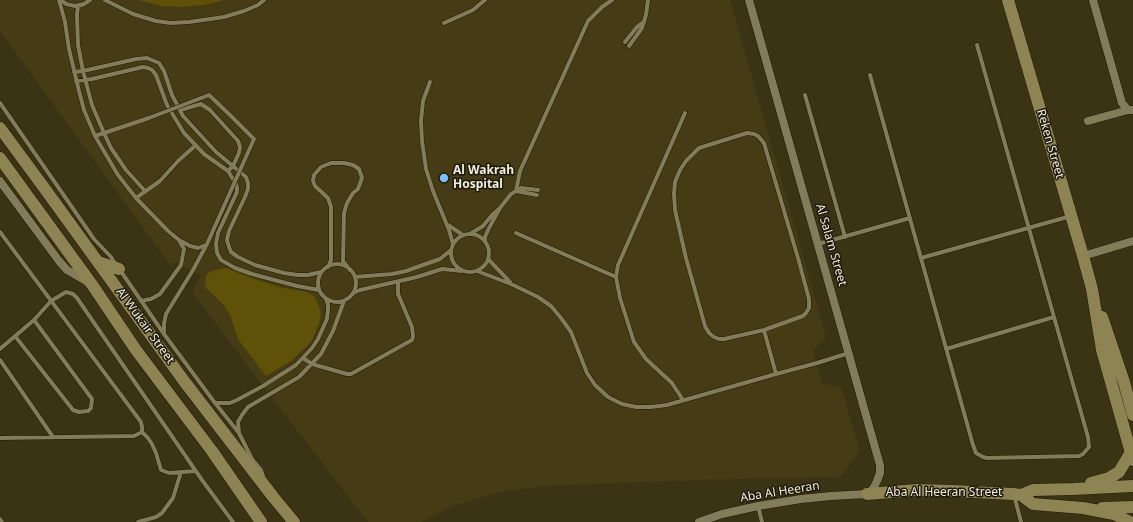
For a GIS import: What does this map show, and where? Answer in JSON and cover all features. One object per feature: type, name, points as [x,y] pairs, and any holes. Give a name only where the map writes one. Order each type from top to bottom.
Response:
[{"type":"street","name":"Al Salam Street","points":[[749,0],[880,465],[878,482],[867,494]]},
{"type":"street","name":"Reken Street","points":[[1008,0],[1092,289],[1114,351],[1133,415]]},
{"type":"street","points":[[1094,0],[1122,103],[1130,110]]},
{"type":"street","points":[[1088,120],[1130,110]]},
{"type":"street","name":"Al Wukair Street","points":[[0,128],[184,381],[294,522]]},
{"type":"street","name":"Al Wukair Street","points":[[0,158],[93,286],[136,350],[212,451],[261,522]]},
{"type":"street","points":[[0,181],[59,261],[67,270],[93,286]]},
{"type":"street","points":[[1083,256],[1133,241]]},
{"type":"street","points":[[98,262],[119,269]]},
{"type":"street","name":"Reken Street","points":[[1092,289],[1102,350],[1132,456]]},
{"type":"street","points":[[1073,489],[1109,478],[1119,472],[1132,456]]},
{"type":"street","name":"Aba Al Heeran Street","points":[[867,494],[917,490],[1017,494],[1045,489],[1133,486]]},
{"type":"street","name":"Aba Al Heeran","points":[[699,522],[722,514],[758,506],[816,498],[867,494]]},
{"type":"street","name":"Aba Al Heeran Street","points":[[1017,494],[1033,504],[1083,508],[1133,507]]},
{"type":"street","points":[[1083,508],[1114,514],[1130,522]]},
{"type":"lane","points":[[60,0],[66,4],[75,6],[84,4]]},
{"type":"lane","points":[[60,0],[74,72],[84,110],[95,136],[118,175],[136,198],[168,231],[179,240],[190,246],[198,248],[207,244]]},
{"type":"lane","points":[[90,0],[78,6],[76,15],[78,45],[85,81],[92,105],[112,148],[126,170],[145,191]]},
{"type":"lane","points":[[105,0],[133,14],[156,21],[171,23],[224,17],[244,11],[258,5],[264,0]]},
{"type":"lane","points":[[444,23],[473,10],[485,0]]},
{"type":"lane","points":[[516,191],[520,170],[588,21],[602,7],[612,0]]},
{"type":"lane","points":[[629,46],[641,31],[646,15],[648,0]]},
{"type":"lane","points":[[625,42],[637,27],[644,22]]},
{"type":"lane","points":[[870,75],[976,453],[979,456],[987,458],[1079,456],[1087,451],[1089,442],[977,45]]},
{"type":"lane","points":[[74,72],[136,59],[147,58],[159,63],[164,71],[172,95],[183,116],[216,152],[246,178],[248,183],[248,189],[245,197],[229,231],[227,240],[232,252],[238,257],[255,264],[284,273],[303,275],[321,272]]},
{"type":"lane","points":[[76,81],[85,81],[143,67],[152,70],[156,75],[174,118],[184,133],[204,154],[228,171],[236,184],[237,192],[218,232],[216,244],[217,253],[221,260],[235,268],[252,274],[297,286],[319,290]]},
{"type":"lane","points":[[430,82],[424,101],[421,121],[422,141],[426,169],[453,244]]},
{"type":"lane","points":[[95,136],[149,118],[209,95],[254,139],[207,244],[166,314],[164,334]]},
{"type":"lane","points":[[805,95],[845,237]]},
{"type":"lane","points":[[0,102],[94,239],[111,257],[164,334],[239,433],[252,459],[261,470],[274,498]]},
{"type":"lane","points":[[180,110],[201,104],[210,110],[238,141],[240,147],[239,153],[233,166],[228,171]]},
{"type":"lane","points":[[683,400],[672,383],[646,358],[634,342],[620,298],[616,277],[618,265],[685,113]]},
{"type":"lane","points":[[747,133],[758,136],[764,144],[809,299],[809,308],[803,316],[764,330],[724,339],[714,337],[709,333],[705,326],[686,258],[675,210],[674,194],[676,182],[680,170],[686,161],[699,148],[747,133]]},
{"type":"lane","points":[[136,198],[160,181],[178,161],[196,145]]},
{"type":"lane","points":[[215,403],[230,403],[237,400],[284,373],[303,358],[318,339],[328,310],[326,299],[319,290],[318,278],[331,260],[331,207],[328,198],[315,186],[313,181],[314,175],[321,166],[331,163],[344,163],[353,165],[359,169],[362,178],[358,189],[353,193],[344,213],[343,261],[355,277],[355,288],[349,298],[344,301],[331,302],[326,299]]},
{"type":"lane","points":[[485,242],[487,232],[500,208],[509,196],[516,191],[538,193]]},
{"type":"lane","points":[[470,234],[483,226],[500,208]]},
{"type":"lane","points":[[921,258],[1071,216]]},
{"type":"lane","points":[[818,244],[910,218]]},
{"type":"lane","points":[[446,223],[463,235]]},
{"type":"lane","points":[[0,232],[141,422],[142,432],[152,444],[161,470],[169,473],[196,471]]},
{"type":"lane","points":[[516,233],[616,277]]},
{"type":"lane","points":[[463,271],[453,262],[451,250],[453,244],[458,239],[463,235],[470,234],[480,238],[488,247],[489,253],[486,264],[477,271]]},
{"type":"lane","points":[[141,302],[160,294],[181,265],[184,249],[179,240]]},
{"type":"lane","points":[[355,277],[392,274],[406,271],[440,259],[451,250]]},
{"type":"lane","points":[[488,259],[511,284]]},
{"type":"lane","points":[[328,266],[339,264],[350,270]]},
{"type":"lane","points":[[353,293],[360,290],[417,277],[442,269],[470,272],[477,271],[511,284],[538,297],[551,306],[561,318],[571,332],[587,373],[595,385],[608,397],[622,404],[636,407],[667,405],[849,353]]},
{"type":"lane","points":[[303,358],[312,364],[346,374],[351,374],[412,340],[412,327],[398,294],[398,282]]},
{"type":"lane","points":[[0,349],[34,320],[51,301],[66,292],[73,294],[232,522]]},
{"type":"lane","points":[[239,433],[238,422],[248,407],[298,377],[321,354],[344,301]]},
{"type":"lane","points":[[946,349],[1054,317]]},
{"type":"lane","points":[[15,336],[72,410],[80,412],[91,408],[92,399],[34,320]]},
{"type":"lane","points":[[764,330],[776,374]]},
{"type":"lane","points":[[0,360],[53,437]]},
{"type":"lane","points":[[0,438],[134,436],[142,432]]},
{"type":"lane","points":[[138,522],[156,517],[162,513],[173,498],[181,472]]},
{"type":"lane","points":[[1017,494],[1022,522]]},
{"type":"lane","points":[[758,506],[762,522]]},
{"type":"shaded area","name":"Al Wakrah Hospital","points":[[0,0],[730,0],[826,337],[813,351],[822,383],[841,388],[860,451],[840,477],[694,480],[545,486],[505,491],[455,505],[421,522],[368,522],[192,292],[201,275],[175,262],[171,266],[0,31]]},
{"type":"shaded area","points":[[139,0],[225,0],[203,5],[182,7],[161,6]]},
{"type":"shaded area","points":[[226,268],[279,287],[307,292],[314,296],[321,312],[319,324],[311,342],[291,361],[266,376],[238,339],[230,315],[222,303],[206,288],[206,276],[209,272]]},
{"type":"place","name":"Al Wakrah Hospital","points":[[444,178]]}]
